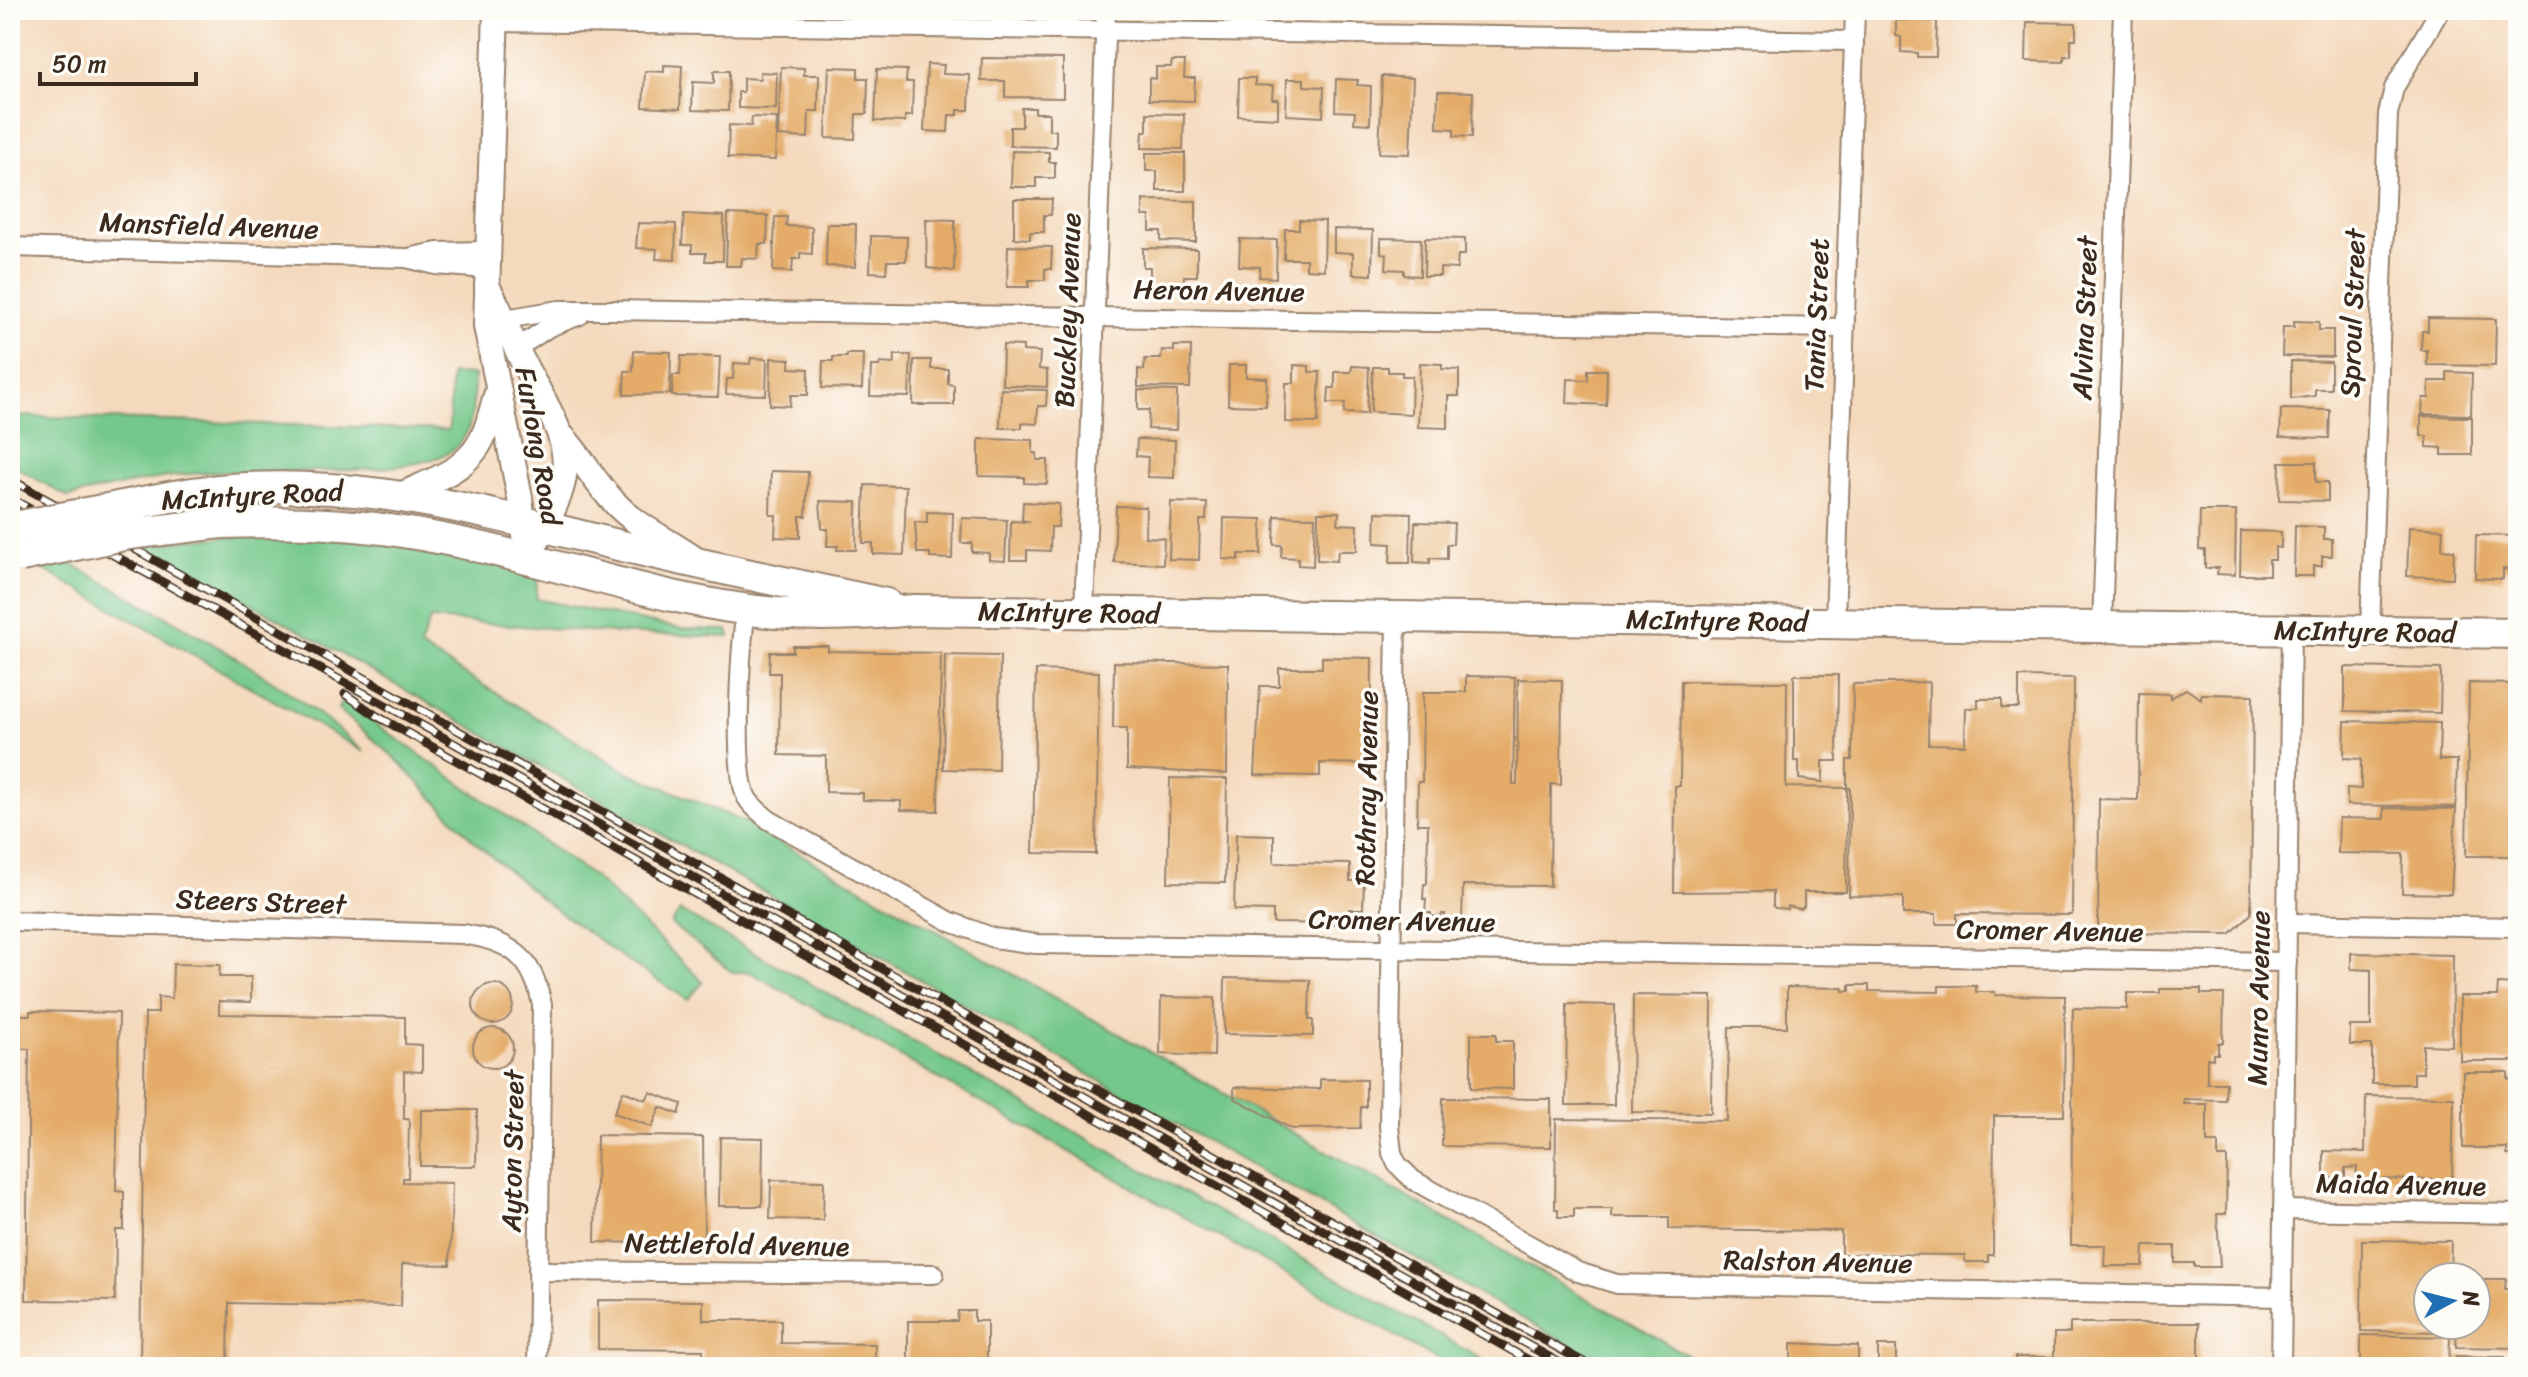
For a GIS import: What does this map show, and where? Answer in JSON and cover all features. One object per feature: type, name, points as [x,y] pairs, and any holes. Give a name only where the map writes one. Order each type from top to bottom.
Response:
[{"type":"main road","name":"McIntyre Road","points":[[10,528],[174,496],[289,488],[354,490],[401,495],[534,523],[704,566],[915,610]]},
{"type":"main road","name":"McIntyre Road","points":[[15,558],[129,534],[221,523],[279,521],[351,525],[436,538],[675,596],[746,609],[841,617],[915,610],[2518,633]]},
{"type":"street","name":"Buckley Avenue","points":[[1084,612],[1106,10]]},
{"type":"street","name":"Tania Street","points":[[1835,622],[1855,10]]},
{"type":"street","name":"Alvina Street","points":[[2102,627],[2123,10]]},
{"type":"street","name":"Sproul Street","points":[[2370,630],[2388,114],[2394,88],[2440,10]]},
{"type":"street","points":[[495,16],[1105,31],[1854,41]]},
{"type":"street","name":"Furlong Road","points":[[495,16],[486,326],[534,523],[528,559]]},
{"type":"street","name":"Mansfield Avenue","points":[[10,247],[406,258],[437,252],[487,269]]},
{"type":"street","name":"Furlong Road","points":[[487,269],[516,349],[561,435],[565,453],[560,495],[534,523]]},
{"type":"street","name":"Heron Avenue","points":[[505,319],[559,310],[1844,328]]},
{"type":"street","name":"Heron Avenue","points":[[516,349],[549,327],[594,311]]},
{"type":"street","points":[[401,495],[457,469],[473,455],[485,432],[499,386]]},
{"type":"street","points":[[561,435],[618,507],[653,534],[704,566]]},
{"type":"street","name":"Cromer Avenue","points":[[746,609],[739,754],[743,787],[748,800],[769,820],[951,922],[994,938],[1036,944],[2287,962]]},
{"type":"street","name":"Rothray Avenue","points":[[1392,1153],[1389,1126],[1396,616]]},
{"type":"street","name":"Munro Avenue","points":[[2281,1367],[2291,630]]},
{"type":"street","name":"Steers Street","points":[[10,921],[463,934],[508,946]]},
{"type":"street","points":[[2287,923],[2518,927]]},
{"type":"street","name":"Ayton Street","points":[[508,946],[525,963],[538,984],[542,1005],[537,1367]]},
{"type":"street","name":"Ralston Avenue","points":[[1392,1153],[1403,1172],[1447,1200],[1578,1272],[1617,1284],[2282,1297]]},
{"type":"street","name":"Maida Avenue","points":[[2283,1210],[2518,1214]]},
{"type":"street","name":"Nettlefold Avenue","points":[[538,1271],[934,1274]]},
{"type":"green space","points":[[451,374],[474,375],[472,415],[466,433],[454,449],[434,459],[406,465],[333,471],[200,473],[68,497],[10,464],[10,414],[449,430]]},
{"type":"green space","points":[[277,534],[386,542],[538,574],[536,599],[682,629],[728,630],[730,637],[613,633],[430,619],[420,647],[627,772],[742,821],[1708,1367],[1609,1367],[236,595],[143,546]]},
{"type":"green space","points":[[66,561],[221,648],[295,697],[364,752],[39,567]]},
{"type":"green space","points":[[342,700],[595,878],[703,982],[688,1000],[547,903],[477,844],[395,758],[338,709]]},
{"type":"green space","points":[[680,911],[1496,1367],[1451,1367],[750,972],[732,972],[671,924]]},
{"type":"building","points":[[1913,10],[1939,10],[1939,13],[1913,13]]},
{"type":"building","points":[[2004,10],[2063,10],[2063,14],[2004,13]]},
{"type":"building","points":[[1896,20],[1937,21],[1936,57],[1917,57],[1917,53],[1901,52],[1901,37],[1896,36]]},
{"type":"building","points":[[2027,22],[2076,23],[2076,39],[2071,39],[2071,56],[2064,56],[2064,62],[2026,61]]},
{"type":"building","points":[[982,58],[1063,59],[1063,98],[1005,97],[1005,81],[981,81]]},
{"type":"building","points":[[1172,61],[1185,61],[1184,78],[1195,78],[1194,101],[1149,100],[1149,78],[1156,79],[1156,67],[1171,67]]},
{"type":"building","points":[[927,64],[944,65],[943,74],[970,75],[969,110],[958,110],[958,115],[949,115],[948,132],[924,131]]},
{"type":"building","points":[[664,65],[682,66],[680,109],[643,107],[645,71],[664,72]]},
{"type":"building","points":[[781,67],[804,68],[804,75],[819,75],[818,111],[809,111],[808,138],[778,136]]},
{"type":"building","points":[[829,67],[858,68],[858,78],[868,78],[867,114],[856,114],[855,139],[826,138]]},
{"type":"building","points":[[877,69],[907,70],[906,82],[913,82],[912,116],[905,116],[905,122],[875,121]]},
{"type":"building","points":[[714,71],[729,71],[728,111],[692,110],[693,82],[714,83]]},
{"type":"building","points":[[760,72],[777,73],[776,109],[738,108],[738,92],[743,92],[743,78],[760,79]]},
{"type":"building","points":[[1382,76],[1413,78],[1410,154],[1379,153]]},
{"type":"building","points":[[1239,78],[1255,78],[1255,85],[1273,86],[1272,99],[1278,99],[1278,118],[1238,116]]},
{"type":"building","points":[[1287,79],[1304,79],[1304,86],[1324,87],[1323,117],[1286,115]]},
{"type":"building","points":[[1336,79],[1358,80],[1357,85],[1371,86],[1370,124],[1354,123],[1355,112],[1335,111]]},
{"type":"building","points":[[1438,91],[1473,92],[1472,137],[1454,136],[1454,129],[1437,128]]},
{"type":"building","points":[[1022,108],[1035,108],[1035,113],[1049,113],[1049,130],[1056,130],[1056,147],[1010,146],[1010,127],[1022,127]]},
{"type":"building","points":[[1147,113],[1184,114],[1183,149],[1142,148],[1143,131],[1147,131]]},
{"type":"building","points":[[752,117],[777,118],[775,160],[728,158],[729,125],[751,126]]},
{"type":"building","points":[[1012,151],[1049,152],[1049,162],[1055,162],[1055,178],[1036,178],[1036,187],[1011,187]]},
{"type":"building","points":[[1146,153],[1185,153],[1185,191],[1157,191],[1157,171],[1146,171]]},
{"type":"building","points":[[1014,199],[1052,199],[1051,215],[1044,215],[1044,232],[1030,232],[1030,239],[1014,238]]},
{"type":"building","points":[[1143,200],[1196,201],[1196,242],[1161,241],[1161,231],[1150,231],[1150,216],[1143,216]]},
{"type":"building","points":[[684,214],[724,216],[723,261],[705,261],[706,253],[692,253],[692,245],[682,245]]},
{"type":"building","points":[[728,214],[768,216],[767,244],[759,244],[758,259],[742,258],[741,266],[726,266]]},
{"type":"building","points":[[775,217],[787,217],[786,226],[812,227],[812,254],[800,253],[800,259],[793,259],[792,272],[773,271]]},
{"type":"building","points":[[926,219],[955,220],[954,271],[927,268]]},
{"type":"building","points":[[1299,220],[1325,221],[1324,270],[1306,269],[1306,259],[1284,259],[1285,229],[1299,229]]},
{"type":"building","points":[[638,223],[676,224],[675,260],[656,259],[657,249],[636,248]]},
{"type":"building","points":[[827,224],[856,224],[855,267],[826,266]]},
{"type":"building","points":[[1334,229],[1373,230],[1372,275],[1353,274],[1353,253],[1334,252]]},
{"type":"building","points":[[871,236],[907,237],[906,261],[887,261],[886,273],[870,272]]},
{"type":"building","points":[[1381,238],[1421,239],[1420,276],[1404,275],[1404,270],[1386,269],[1387,254],[1381,253]]},
{"type":"building","points":[[1425,238],[1465,239],[1465,255],[1458,255],[1457,269],[1440,268],[1440,276],[1424,276]]},
{"type":"building","points":[[1240,239],[1277,240],[1276,278],[1259,277],[1260,267],[1239,266]]},
{"type":"building","points":[[1008,246],[1052,247],[1051,269],[1045,269],[1045,280],[1029,280],[1029,287],[1007,287]]},
{"type":"building","points":[[1143,248],[1197,249],[1197,276],[1184,276],[1184,291],[1150,287],[1150,267],[1143,267]]},
{"type":"building","points":[[2428,318],[2496,319],[2495,366],[2427,365],[2427,350],[2421,350],[2422,331],[2428,331]]},
{"type":"building","points":[[2294,321],[2319,322],[2319,330],[2333,330],[2333,357],[2282,356],[2283,327],[2294,327]]},
{"type":"building","points":[[1003,345],[1023,346],[1023,351],[1040,352],[1039,369],[1047,370],[1047,387],[1002,385]]},
{"type":"building","points":[[1174,346],[1191,346],[1190,388],[1138,387],[1138,369],[1144,370],[1145,359],[1161,359],[1162,350],[1174,351]]},
{"type":"building","points":[[634,351],[671,352],[670,394],[624,395],[625,371],[633,371]]},
{"type":"building","points":[[847,354],[863,354],[862,389],[822,388],[823,361],[847,357]]},
{"type":"building","points":[[895,355],[911,355],[909,397],[870,396],[871,366],[894,364]]},
{"type":"building","points":[[681,356],[720,357],[718,397],[672,396],[673,375],[680,375]]},
{"type":"building","points":[[751,358],[767,359],[766,395],[726,394],[727,379],[733,379],[734,363],[750,364]]},
{"type":"building","points":[[771,358],[790,359],[790,368],[809,369],[808,395],[791,395],[790,406],[770,405]]},
{"type":"building","points":[[914,360],[931,360],[931,369],[948,369],[948,384],[954,385],[954,405],[913,405]]},
{"type":"building","points":[[2291,361],[2331,362],[2331,389],[2315,389],[2315,396],[2291,399]]},
{"type":"building","points":[[1420,363],[1442,364],[1442,369],[1459,370],[1459,396],[1448,396],[1448,428],[1418,427]]},
{"type":"building","points":[[1229,365],[1246,365],[1246,377],[1267,378],[1266,406],[1228,405]]},
{"type":"building","points":[[1294,365],[1309,366],[1309,372],[1320,372],[1318,423],[1285,422],[1286,383],[1294,383]]},
{"type":"building","points":[[1352,366],[1369,367],[1367,414],[1344,413],[1345,403],[1328,403],[1329,388],[1335,388],[1335,372],[1351,372]]},
{"type":"building","points":[[1373,367],[1388,367],[1388,372],[1412,376],[1411,414],[1371,412]]},
{"type":"building","points":[[1588,370],[1607,370],[1606,405],[1567,403],[1568,379],[1588,380]]},
{"type":"building","points":[[2447,372],[2472,373],[2471,415],[2422,414],[2423,398],[2429,398],[2429,381],[2447,381]]},
{"type":"building","points":[[1001,389],[1047,390],[1046,406],[1038,406],[1037,424],[1022,423],[1022,428],[1000,428]]},
{"type":"building","points":[[1138,390],[1177,391],[1176,430],[1148,429],[1149,410],[1138,410]]},
{"type":"building","points":[[2281,409],[2330,410],[2329,438],[2280,437]]},
{"type":"building","points":[[2421,416],[2472,417],[2472,455],[2442,455],[2442,448],[2427,447],[2427,436],[2421,436]]},
{"type":"building","points":[[979,439],[1033,440],[1033,453],[1037,453],[1037,460],[1048,460],[1047,484],[1024,483],[1024,477],[979,476]]},
{"type":"building","points":[[1137,439],[1175,440],[1174,478],[1147,477],[1148,457],[1136,456]]},
{"type":"building","points":[[2280,462],[2316,462],[2316,482],[2328,482],[2328,501],[2279,500]]},
{"type":"building","points":[[771,471],[808,472],[806,516],[800,516],[800,538],[775,537],[776,515],[770,515]]},
{"type":"building","points":[[865,485],[906,486],[904,555],[873,554],[873,543],[863,543]]},
{"type":"building","points":[[820,501],[857,502],[856,550],[837,550],[838,546],[827,546],[828,529],[822,529]]},
{"type":"building","points":[[1023,502],[1059,504],[1058,527],[1051,527],[1050,551],[1027,550],[1027,560],[1010,560],[1011,521],[1030,522],[1022,520]]},
{"type":"building","points":[[1171,502],[1207,503],[1206,520],[1200,520],[1199,560],[1169,559]]},
{"type":"building","points":[[1116,506],[1146,507],[1145,537],[1164,538],[1163,564],[1114,562]]},
{"type":"building","points":[[2200,511],[2236,511],[2235,575],[2217,574],[2218,568],[2205,568],[2205,550],[2199,550]]},
{"type":"building","points":[[927,512],[953,513],[952,559],[930,558],[930,553],[917,553],[915,522],[927,523]]},
{"type":"building","points":[[1318,512],[1339,512],[1338,524],[1358,525],[1357,551],[1338,551],[1337,561],[1317,560]]},
{"type":"building","points":[[1376,512],[1411,513],[1410,563],[1390,563],[1391,544],[1375,543]]},
{"type":"building","points":[[1275,516],[1315,517],[1313,566],[1298,565],[1298,558],[1281,557],[1282,545],[1274,545]]},
{"type":"building","points":[[962,518],[1007,520],[1005,561],[989,560],[989,553],[972,552],[972,543],[961,543]]},
{"type":"building","points":[[1224,518],[1262,519],[1261,554],[1239,554],[1239,560],[1223,559]]},
{"type":"building","points":[[1415,522],[1454,523],[1453,544],[1447,544],[1447,559],[1430,558],[1430,563],[1414,562]]},
{"type":"building","points":[[2295,526],[2324,527],[2324,539],[2332,539],[2332,556],[2322,556],[2322,566],[2313,566],[2313,576],[2294,576]]},
{"type":"building","points":[[2409,527],[2443,529],[2442,549],[2454,550],[2453,578],[2407,576]]},
{"type":"building","points":[[2241,531],[2281,532],[2281,548],[2275,547],[2275,560],[2269,560],[2269,575],[2240,575]]},
{"type":"building","points":[[2476,535],[2518,536],[2518,570],[2503,569],[2503,579],[2475,578]]},
{"type":"building","points":[[793,646],[828,646],[828,651],[941,653],[938,811],[901,810],[901,801],[863,800],[863,793],[826,792],[826,756],[779,755],[780,673],[769,673],[770,652],[793,652]]},
{"type":"building","points":[[945,655],[1000,656],[998,770],[943,769]]},
{"type":"building","points":[[1322,657],[1372,658],[1371,764],[1320,763],[1320,776],[1255,775],[1260,686],[1279,686],[1279,668],[1322,668]]},
{"type":"building","points":[[1114,662],[1228,664],[1227,774],[1127,769],[1127,728],[1113,728]]},
{"type":"building","points":[[2345,667],[2441,669],[2440,713],[2345,711]]},
{"type":"building","points":[[1036,670],[1099,672],[1096,854],[1033,853]]},
{"type":"building","points":[[1794,675],[1838,675],[1837,761],[1823,761],[1823,782],[1799,779],[1799,761],[1794,761]]},
{"type":"building","points":[[1466,676],[1515,677],[1513,784],[1517,784],[1518,679],[1562,680],[1561,785],[1551,784],[1550,886],[1463,885],[1462,920],[1445,920],[1445,914],[1441,917],[1425,913],[1426,899],[1423,899],[1424,884],[1427,884],[1428,824],[1417,824],[1418,782],[1422,782],[1423,692],[1466,692]]},
{"type":"building","points":[[2019,677],[2074,678],[2072,915],[1957,914],[1957,924],[1936,924],[1936,914],[1903,914],[1903,897],[1849,896],[1850,788],[1847,788],[1847,760],[1852,760],[1853,684],[1929,682],[1928,744],[1965,745],[1966,708],[1978,708],[1978,699],[2002,699],[2002,708],[2019,708]]},
{"type":"building","points":[[1681,681],[1787,682],[1786,787],[1847,788],[1846,892],[1804,892],[1804,906],[1801,909],[1787,906],[1787,909],[1773,906],[1773,891],[1674,892],[1675,786],[1680,786]]},
{"type":"building","points":[[2469,683],[2514,684],[2514,708],[2518,708],[2518,775],[2513,775],[2511,856],[2466,856]]},
{"type":"building","points":[[2186,689],[2201,699],[2201,694],[2253,695],[2251,914],[2230,934],[2098,933],[2099,799],[2138,800],[2139,693],[2171,694],[2171,698]]},
{"type":"building","points":[[2345,721],[2440,723],[2439,760],[2457,760],[2456,807],[2347,805],[2347,788],[2361,789],[2361,759],[2344,758]]},
{"type":"building","points":[[1170,778],[1227,779],[1225,883],[1168,882]]},
{"type":"building","points":[[2384,808],[2456,809],[2451,894],[2402,893],[2403,854],[2338,853],[2339,818],[2384,819]]},
{"type":"building","points":[[1236,834],[1274,835],[1274,863],[1350,864],[1350,881],[1364,881],[1363,909],[1349,909],[1349,924],[1273,923],[1273,911],[1234,910]]},
{"type":"building","points":[[2351,953],[2453,955],[2452,1046],[2423,1045],[2423,1073],[2414,1073],[2414,1084],[2372,1084],[2372,1045],[2350,1045],[2350,1026],[2371,1026],[2371,970],[2351,969]]},
{"type":"building","points":[[173,964],[220,965],[219,977],[251,977],[251,1002],[219,1001],[219,1014],[405,1017],[405,1044],[422,1045],[422,1072],[404,1071],[404,1119],[409,1119],[408,1178],[403,1178],[403,1182],[452,1183],[450,1265],[402,1264],[401,1306],[229,1303],[228,1367],[140,1367],[145,1013],[158,1013],[158,997],[172,998]]},
{"type":"building","points":[[1225,978],[1310,980],[1309,1020],[1313,1020],[1313,1036],[1224,1034]]},
{"type":"building","points":[[493,984],[507,990],[513,1004],[507,1018],[493,1024],[479,1018],[473,1004],[479,990]]},
{"type":"building","points":[[2498,984],[2518,985],[2518,1061],[2460,1061],[2460,996],[2497,996]]},
{"type":"building","points":[[1850,985],[1869,985],[1869,991],[1939,992],[1939,986],[1976,986],[1976,992],[1995,992],[1995,995],[2065,996],[2064,1116],[1994,1116],[1993,1255],[1988,1255],[1988,1262],[1965,1262],[1965,1255],[1841,1254],[1841,1231],[1669,1229],[1669,1217],[1612,1217],[1612,1209],[1574,1209],[1574,1217],[1558,1217],[1558,1209],[1555,1209],[1556,1119],[1727,1121],[1729,1027],[1787,1027],[1787,987],[1843,988],[1843,991],[1850,991]]},
{"type":"building","points":[[2160,989],[2201,989],[2201,994],[2224,994],[2223,1043],[2218,1043],[2218,1054],[2213,1054],[2213,1059],[2207,1058],[2207,1083],[2226,1083],[2225,1100],[2184,1099],[2184,1104],[2207,1104],[2207,1143],[2218,1143],[2218,1157],[2227,1157],[2226,1214],[2217,1214],[2220,1267],[2175,1263],[2175,1246],[2144,1246],[2143,1266],[2104,1266],[2105,1245],[2071,1245],[2073,1008],[2127,1009],[2127,993],[2160,993]]},
{"type":"building","points":[[1633,995],[1712,996],[1711,1113],[1632,1112]]},
{"type":"building","points":[[1161,997],[1215,998],[1214,1056],[1160,1054]]},
{"type":"building","points":[[1567,1004],[1615,1005],[1614,1105],[1566,1105]]},
{"type":"building","points":[[30,1011],[119,1013],[116,1191],[124,1192],[124,1230],[116,1230],[115,1301],[26,1300],[29,1049],[10,1048],[10,1015],[30,1015]]},
{"type":"building","points":[[493,1028],[507,1034],[513,1048],[507,1062],[493,1068],[479,1062],[473,1048],[479,1034]]},
{"type":"building","points":[[1471,1034],[1496,1034],[1496,1041],[1513,1041],[1513,1089],[1471,1088]]},
{"type":"building","points":[[2463,1072],[2508,1072],[2508,1079],[2518,1079],[2518,1155],[2507,1155],[2507,1148],[2463,1148]]},
{"type":"building","points":[[1320,1079],[1366,1080],[1366,1107],[1361,1107],[1360,1128],[1292,1129],[1234,1098],[1234,1087],[1320,1089]]},
{"type":"building","points":[[623,1091],[646,1100],[650,1092],[682,1104],[679,1114],[660,1107],[652,1127],[614,1113]]},
{"type":"building","points":[[2366,1096],[2454,1097],[2452,1180],[2356,1179],[2357,1167],[2345,1168],[2345,1179],[2324,1178],[2324,1151],[2365,1152]]},
{"type":"building","points":[[1443,1098],[1551,1099],[1551,1147],[1442,1146]]},
{"type":"building","points":[[421,1110],[477,1110],[476,1166],[420,1166]]},
{"type":"building","points":[[597,1135],[703,1137],[704,1244],[595,1242]]},
{"type":"building","points":[[720,1137],[763,1138],[762,1206],[719,1206]]},
{"type":"building","points":[[771,1180],[824,1181],[823,1220],[770,1219]]},
{"type":"building","points":[[2362,1240],[2451,1241],[2450,1261],[2412,1261],[2412,1332],[2361,1331]]},
{"type":"building","points":[[2492,1279],[2506,1279],[2505,1289],[2518,1289],[2518,1348],[2456,1347],[2456,1341],[2492,1341]]},
{"type":"building","points":[[598,1300],[703,1301],[703,1320],[781,1320],[781,1343],[875,1344],[875,1367],[703,1367],[703,1350],[598,1349]]},
{"type":"building","points":[[958,1311],[974,1311],[974,1321],[987,1321],[987,1367],[908,1367],[908,1321],[957,1321]]},
{"type":"building","points":[[2070,1323],[2199,1323],[2199,1360],[2218,1360],[2218,1367],[2070,1367],[2068,1363],[2068,1367],[2015,1367],[2015,1357],[2054,1357],[2054,1333],[2070,1333]]},
{"type":"building","points":[[2361,1335],[2412,1336],[2412,1341],[2450,1341],[2449,1367],[2361,1367]]},
{"type":"building","points":[[1791,1343],[1858,1346],[1858,1367],[1791,1367]]},
{"type":"building","points":[[1878,1346],[1896,1346],[1896,1367],[1878,1367]]},
{"type":"building","points":[[2456,1356],[2505,1357],[2505,1367],[2456,1367]]},
{"type":"building","points":[[2508,1361],[2518,1361],[2518,1367],[2508,1367]]},
{"type":"building","points":[[994,1362],[1098,1362],[1098,1367],[994,1367]]},
{"type":"railway","points":[[10,479],[1592,1367]]},
{"type":"railway","points":[[10,498],[1567,1367]]},
{"type":"railway","points":[[345,694],[377,716],[1541,1367]]}]
